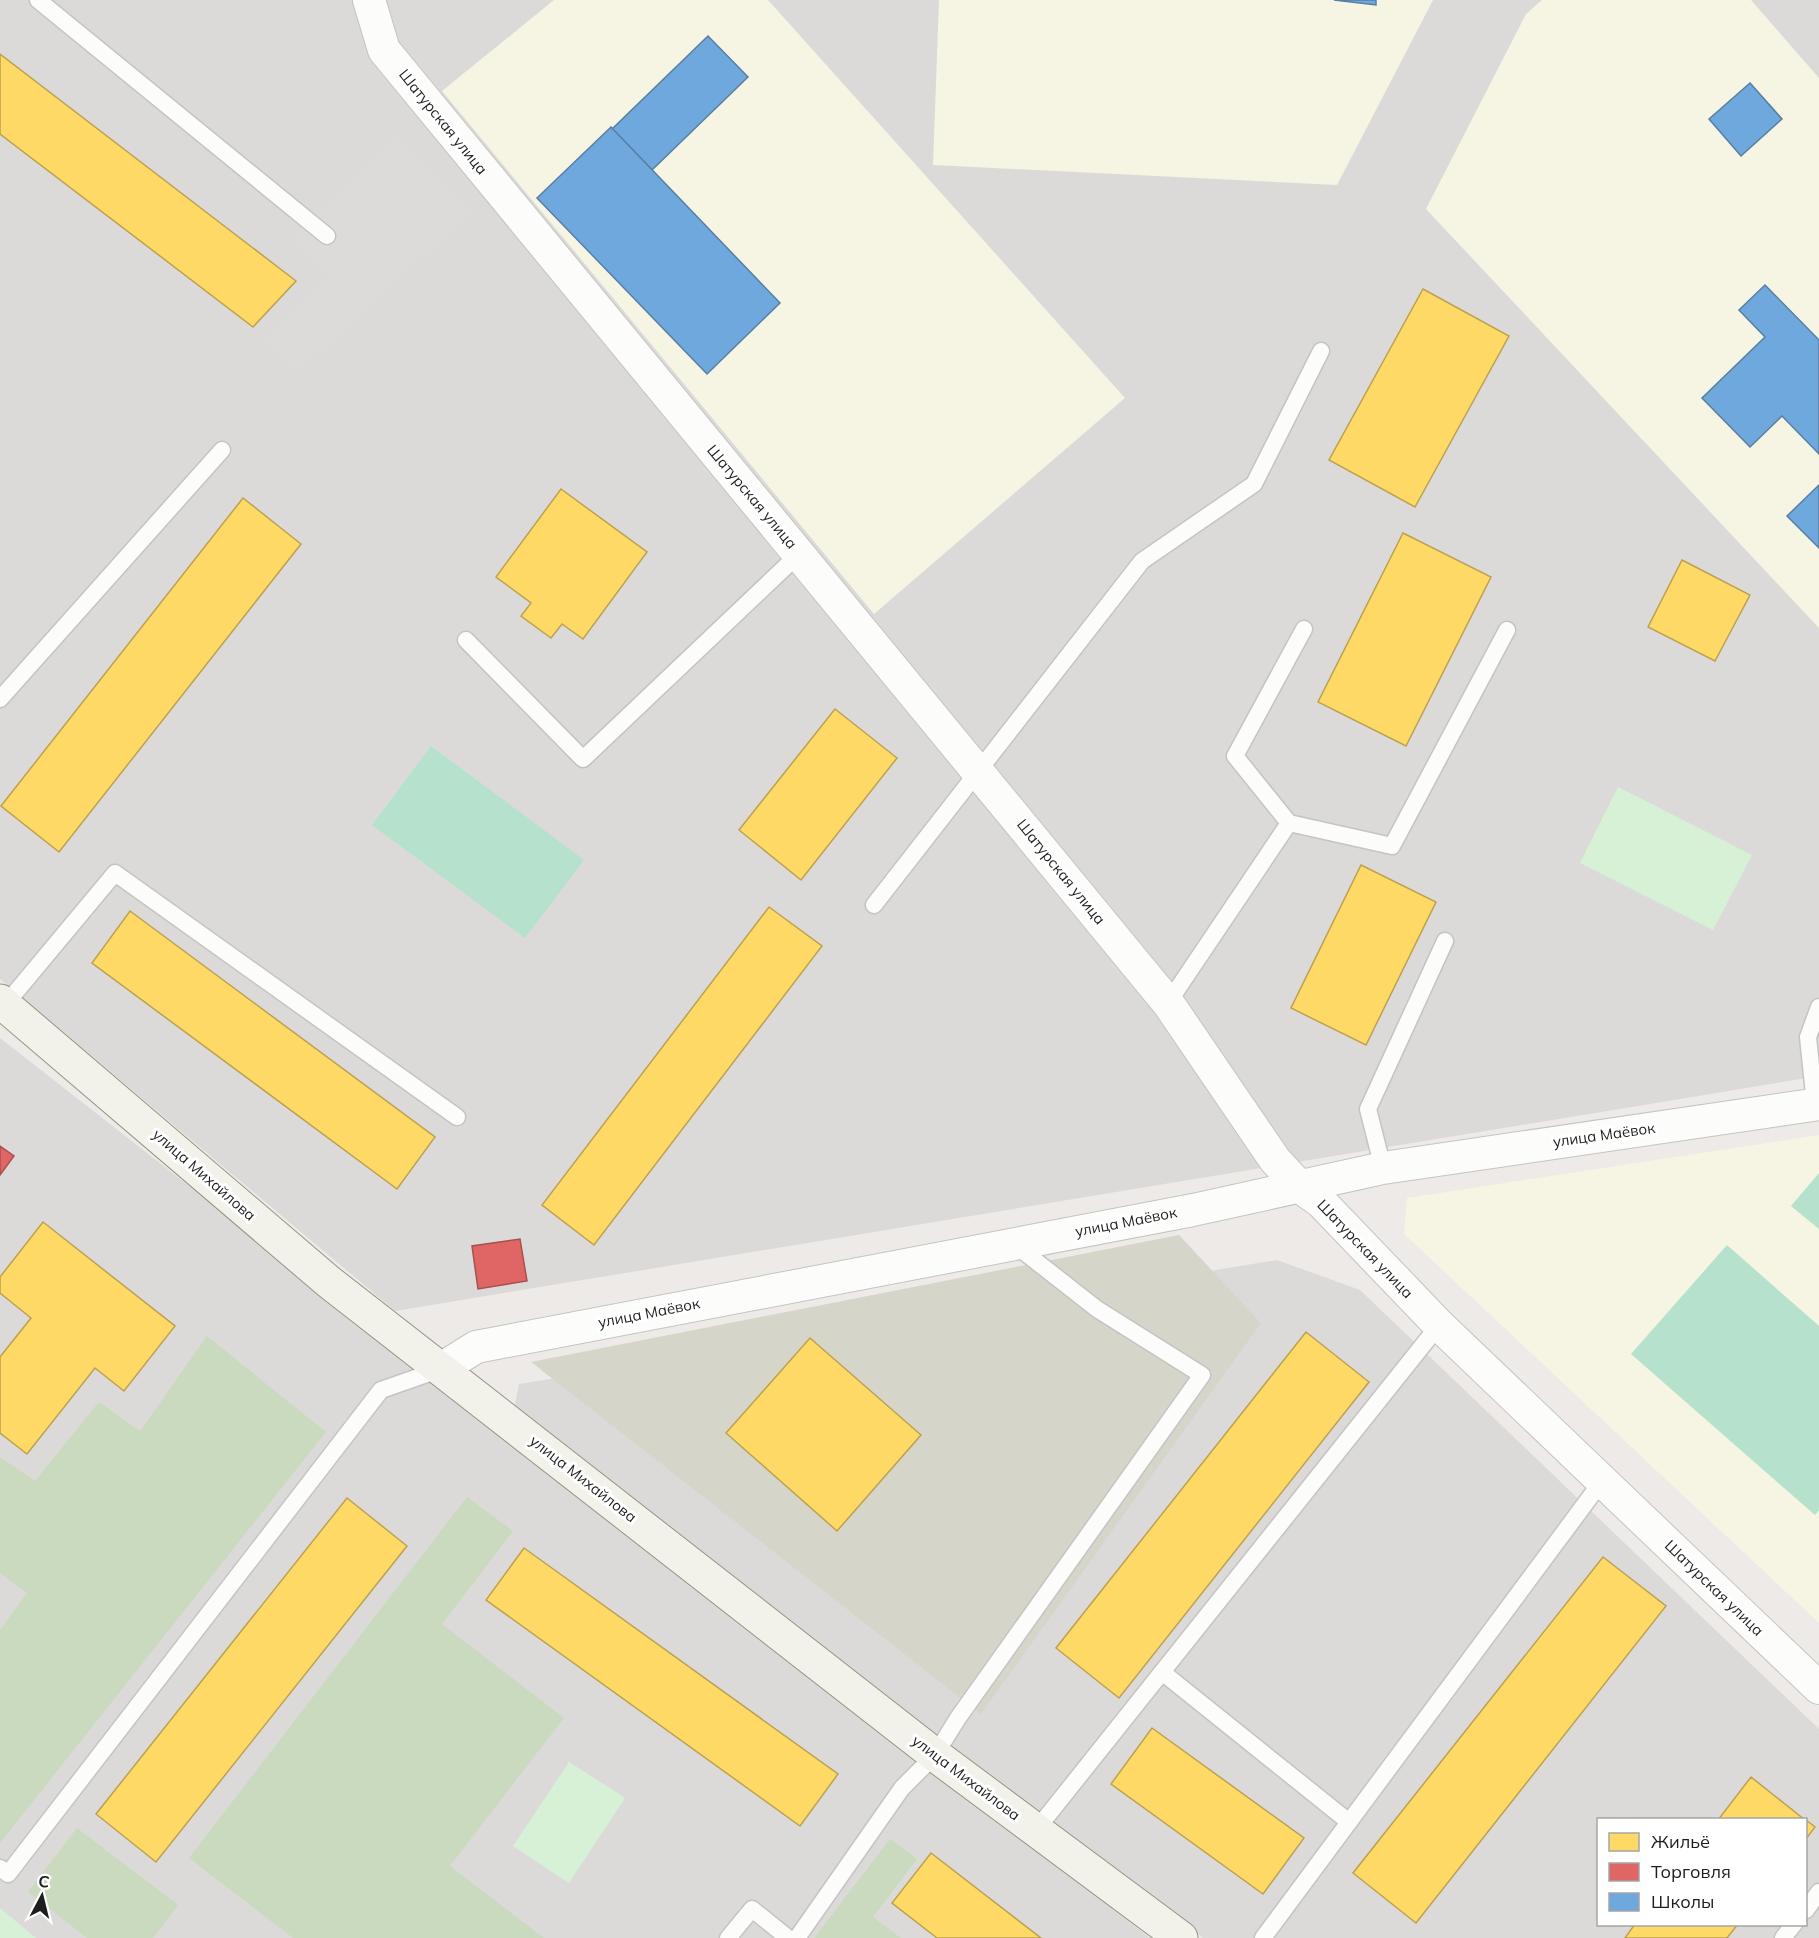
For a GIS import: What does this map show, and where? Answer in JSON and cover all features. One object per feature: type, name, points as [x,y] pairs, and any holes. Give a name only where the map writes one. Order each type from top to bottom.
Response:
[{"type":"street","name":"Шатурская улица","points":[[369,0],[384,50],[1168,1003],[1275,1160],[1300,1187],[1321,1202],[1439,1325],[1819,1688]]},
{"type":"street","name":"улица Михайлова","points":[[3,1003],[329,1282],[935,1755],[1181,1938]]},
{"type":"street","name":"улица Маёвок","points":[[441,1369],[476,1347],[1300,1187],[1383,1168],[1817,1104]]},
{"type":"lane","points":[[38,0],[327,236]]},
{"type":"lane","points":[[874,904],[1142,561],[1254,484],[1321,351]]},
{"type":"lane","points":[[0,699],[222,450]]},
{"type":"lane","points":[[466,640],[583,759],[799,554]]},
{"type":"lane","points":[[1304,629],[1235,756],[1289,823],[1392,846],[1507,630]]},
{"type":"lane","points":[[1168,1003],[1289,823]]},
{"type":"lane","points":[[3,1003],[115,873],[457,1117]]},
{"type":"lane","points":[[1383,1168],[1374,1140],[1368,1109],[1445,941]]},
{"type":"lane","points":[[1817,1104],[1808,1036],[1819,1007]]},
{"type":"lane","points":[[797,1938],[902,1788],[935,1755],[958,1718],[1202,1375],[1097,1309],[1013,1243]]},
{"type":"lane","points":[[1036,1830],[1439,1325]]},
{"type":"lane","points":[[0,1868],[8,1874],[381,1390],[441,1369]]},
{"type":"lane","points":[[1263,1938],[1602,1481]]},
{"type":"lane","points":[[1162,1672],[1349,1822]]},
{"type":"lane","points":[[1807,1909],[1819,1892]]},
{"type":"lane","points":[[728,1938],[752,1909],[788,1938]]},
{"type":"lane","points":[[1783,1938],[1792,1926]]},
{"type":"shaded area","points":[[0,0],[1819,0],[1819,1076],[395,1311],[0,979]]},
{"type":"shaded area","points":[[554,0],[768,0],[1125,398],[874,614],[442,91]]},
{"type":"shaded area","points":[[939,0],[1433,0],[1337,185],[933,165]]},
{"type":"shaded area","points":[[1542,0],[1751,0],[1819,78],[1819,628],[1426,209],[1526,14]]},
{"type":"shaded area","points":[[398,135],[472,213],[299,372],[262,338],[327,278],[289,240]]},
{"type":"shaded area","points":[[0,1038],[1150,1938],[0,1938]]},
{"type":"shaded area","points":[[1819,1135],[1819,1623],[1404,1234],[1407,1198]]},
{"type":"shaded area","points":[[1179,1235],[1261,1323],[981,1714],[531,1362]]},
{"type":"shaded area","points":[[1277,1260],[1360,1290],[1819,1729],[1819,1938],[1203,1938],[512,1419],[519,1384]]},
{"type":"green space","points":[[431,746],[584,860],[525,938],[372,825]]},
{"type":"green space","points":[[1618,787],[1752,855],[1713,930],[1580,863]]},
{"type":"green space","points":[[1819,1173],[1819,1229],[1791,1206]]},
{"type":"green space","points":[[1727,1245],[1819,1326],[1819,1510],[1815,1515],[1631,1354]]},
{"type":"green space","points":[[207,1336],[326,1432],[0,1843],[0,1630],[27,1593],[0,1573],[0,1457],[35,1481],[99,1402],[140,1431]]},
{"type":"green space","points":[[467,1497],[513,1531],[442,1624],[564,1718],[450,1866],[544,1938],[293,1938],[189,1858]]},
{"type":"green space","points":[[569,1762],[625,1798],[569,1883],[513,1846]]},
{"type":"green space","points":[[77,1828],[178,1905],[153,1938],[87,1938],[28,1892]]},
{"type":"green space","points":[[890,1839],[917,1859],[873,1917],[901,1938],[814,1938]]},
{"type":"green space","points":[[0,1908],[36,1938],[0,1938]]},
{"type":"building: Жильё","points":[[0,54],[296,281],[253,327],[0,134]]},
{"type":"building: Жильё","points":[[1423,289],[1509,336],[1415,507],[1329,460]]},
{"type":"building: Жильё","points":[[561,489],[647,552],[583,639],[562,624],[551,638],[521,616],[531,603],[496,577]]},
{"type":"building: Жильё","points":[[243,498],[301,544],[59,852],[1,806]]},
{"type":"building: Жильё","points":[[1403,533],[1491,577],[1406,746],[1318,702]]},
{"type":"building: Жильё","points":[[1682,560],[1750,595],[1715,661],[1648,627]]},
{"type":"building: Жильё","points":[[835,709],[897,758],[801,880],[739,830]]},
{"type":"building: Жильё","points":[[1361,865],[1436,902],[1366,1045],[1291,1008]]},
{"type":"building: Жильё","points":[[769,907],[822,946],[594,1245],[542,1205]]},
{"type":"building: Жильё","points":[[130,911],[435,1137],[397,1189],[92,963]]},
{"type":"building: Жильё","points":[[43,1222],[175,1326],[124,1391],[95,1368],[27,1454],[0,1433],[0,1357],[31,1318],[0,1293],[0,1277]]},
{"type":"building: Жильё","points":[[1306,1332],[1369,1382],[1119,1698],[1056,1648]]},
{"type":"building: Жильё","points":[[810,1338],[921,1435],[837,1531],[726,1433]]},
{"type":"building: Жильё","points":[[347,1498],[407,1546],[156,1862],[96,1814]]},
{"type":"building: Жильё","points":[[524,1548],[838,1774],[800,1826],[486,1600]]},
{"type":"building: Жильё","points":[[1603,1557],[1666,1606],[1416,1923],[1353,1873]]},
{"type":"building: Жильё","points":[[1152,1728],[1304,1838],[1263,1894],[1111,1784]]},
{"type":"building: Жильё","points":[[1751,1777],[1802,1818],[1720,1818]]},
{"type":"building: Жильё","points":[[1807,1821],[1815,1827],[1807,1838]]},
{"type":"building: Жильё","points":[[931,1853],[1041,1938],[937,1938],[892,1903]]},
{"type":"building: Жильё","points":[[1634,1926],[1736,1926],[1727,1938],[1625,1938]]},
{"type":"building: Торговля","points":[[0,1146],[14,1156],[0,1175]]},
{"type":"building: Торговля","points":[[520,1239],[527,1281],[478,1289],[472,1246]]},
{"type":"building: Школы","points":[[1334,0],[1376,0],[1376,5]]},
{"type":"building: Школы","points":[[708,36],[748,77],[652,170],[612,129]]},
{"type":"building: Школы","points":[[1750,83],[1782,119],[1741,156],[1709,119]]},
{"type":"building: Школы","points":[[611,127],[780,303],[707,374],[537,198]]},
{"type":"building: Школы","points":[[1765,285],[1819,340],[1819,454],[1782,416],[1750,447],[1702,398],[1765,337],[1739,310]]},
{"type":"building: Школы","points":[[1819,485],[1819,548],[1787,516]]}]
